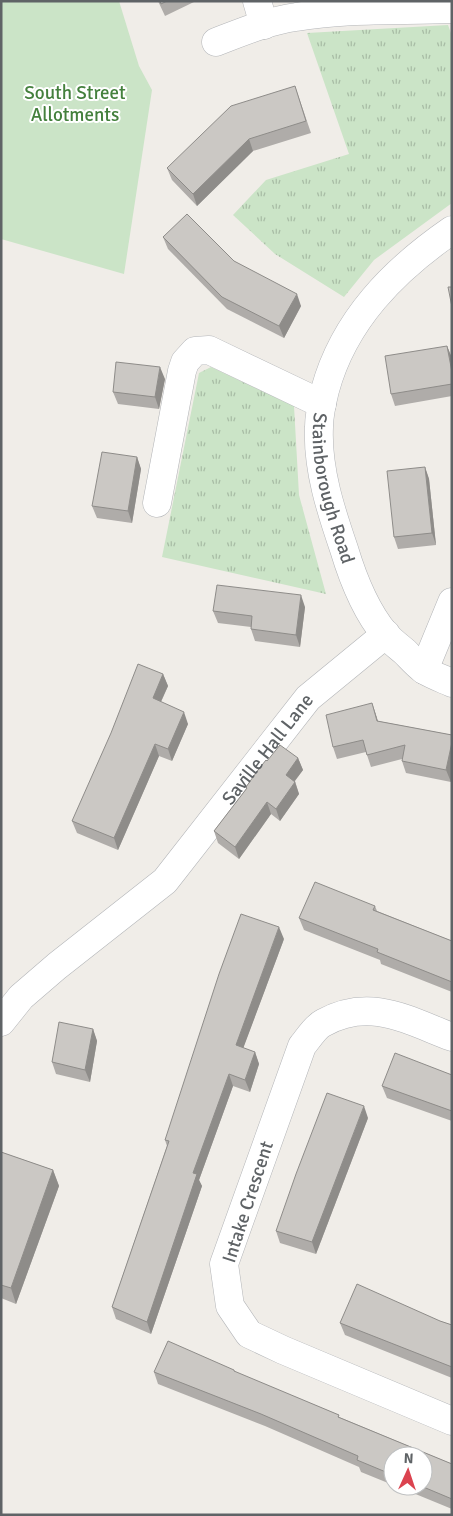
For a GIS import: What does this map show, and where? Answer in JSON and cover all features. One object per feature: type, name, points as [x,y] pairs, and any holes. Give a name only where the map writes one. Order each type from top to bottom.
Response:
[{"type":"street","points":[[216,42],[260,13],[294,17],[321,13],[452,9]]},
{"type":"street","name":"Stainborough Road","points":[[452,230],[390,279],[360,314],[342,345],[330,374],[318,428],[320,459],[327,492],[352,576],[368,609],[386,634],[424,670],[452,683]]},
{"type":"street","points":[[157,503],[182,371],[185,362],[195,351],[209,350],[322,404]]},
{"type":"street","points":[[424,670],[452,602]]},
{"type":"street","name":"Saville Hall Lane","points":[[1,1022],[21,997],[57,966],[165,881],[308,698],[386,634]]},
{"type":"street","name":"Intake Crescent","points":[[452,1037],[385,1012],[354,1011],[322,1024],[302,1046],[224,1264],[230,1306],[249,1334],[452,1420]]},
{"type":"green space","name":"South Street Allotments","points":[[1,1],[119,1],[139,66],[152,90],[124,274],[1,239]]},
{"type":"green space","points":[[448,25],[452,36],[452,203],[374,260],[344,297],[275,254],[233,215],[266,180],[349,154],[307,33]]},
{"type":"green space","points":[[211,367],[294,406],[299,495],[326,594],[162,557],[199,373]]},
{"type":"building","points":[[295,86],[306,121],[249,139],[193,194],[167,168],[231,106]]},
{"type":"building","points":[[187,214],[234,261],[297,294],[279,326],[222,297],[163,237]]},
{"type":"building","points":[[448,287],[452,287],[452,307]]},
{"type":"building","points":[[447,346],[452,372],[452,384],[391,394],[385,356]]},
{"type":"building","points":[[116,362],[160,367],[155,397],[113,392]]},
{"type":"building","points":[[102,452],[137,457],[128,511],[92,506]]},
{"type":"building","points":[[425,467],[432,533],[394,537],[387,471]]},
{"type":"building","points":[[217,585],[301,595],[296,635],[251,629],[252,616],[213,611]]},
{"type":"building","points":[[138,664],[163,674],[153,698],[184,712],[168,749],[155,744],[114,838],[72,821],[111,733]]},
{"type":"building","points":[[372,703],[377,721],[452,735],[446,770],[402,761],[405,745],[367,755],[363,740],[333,747],[326,715]]},
{"type":"building","points":[[280,745],[298,758],[286,775],[295,782],[276,809],[267,802],[235,847],[214,831],[247,788],[258,770]]},
{"type":"building","points":[[315,882],[375,906],[373,910],[452,941],[452,982],[377,952],[378,949],[299,918]]},
{"type":"building","points":[[241,914],[279,927],[236,1045],[255,1052],[245,1080],[229,1074],[193,1173],[197,1174],[147,1322],[112,1307],[169,1141],[165,1140],[219,974]]},
{"type":"building","points":[[59,1022],[93,1029],[85,1070],[52,1062]]},
{"type":"building","points":[[395,1053],[452,1075],[452,1111],[382,1086]]},
{"type":"building","points":[[327,1093],[364,1106],[312,1242],[276,1231]]},
{"type":"building","points":[[1,1152],[53,1170],[11,1288],[1,1285]]},
{"type":"building","points":[[357,1284],[452,1325],[452,1367],[340,1323]]},
{"type":"building","points":[[168,1341],[339,1415],[338,1417],[408,1446],[383,1446],[383,1471],[357,1460],[358,1456],[261,1414],[154,1372]]},
{"type":"building","points":[[433,1456],[452,1464],[452,1499],[433,1491]]}]
